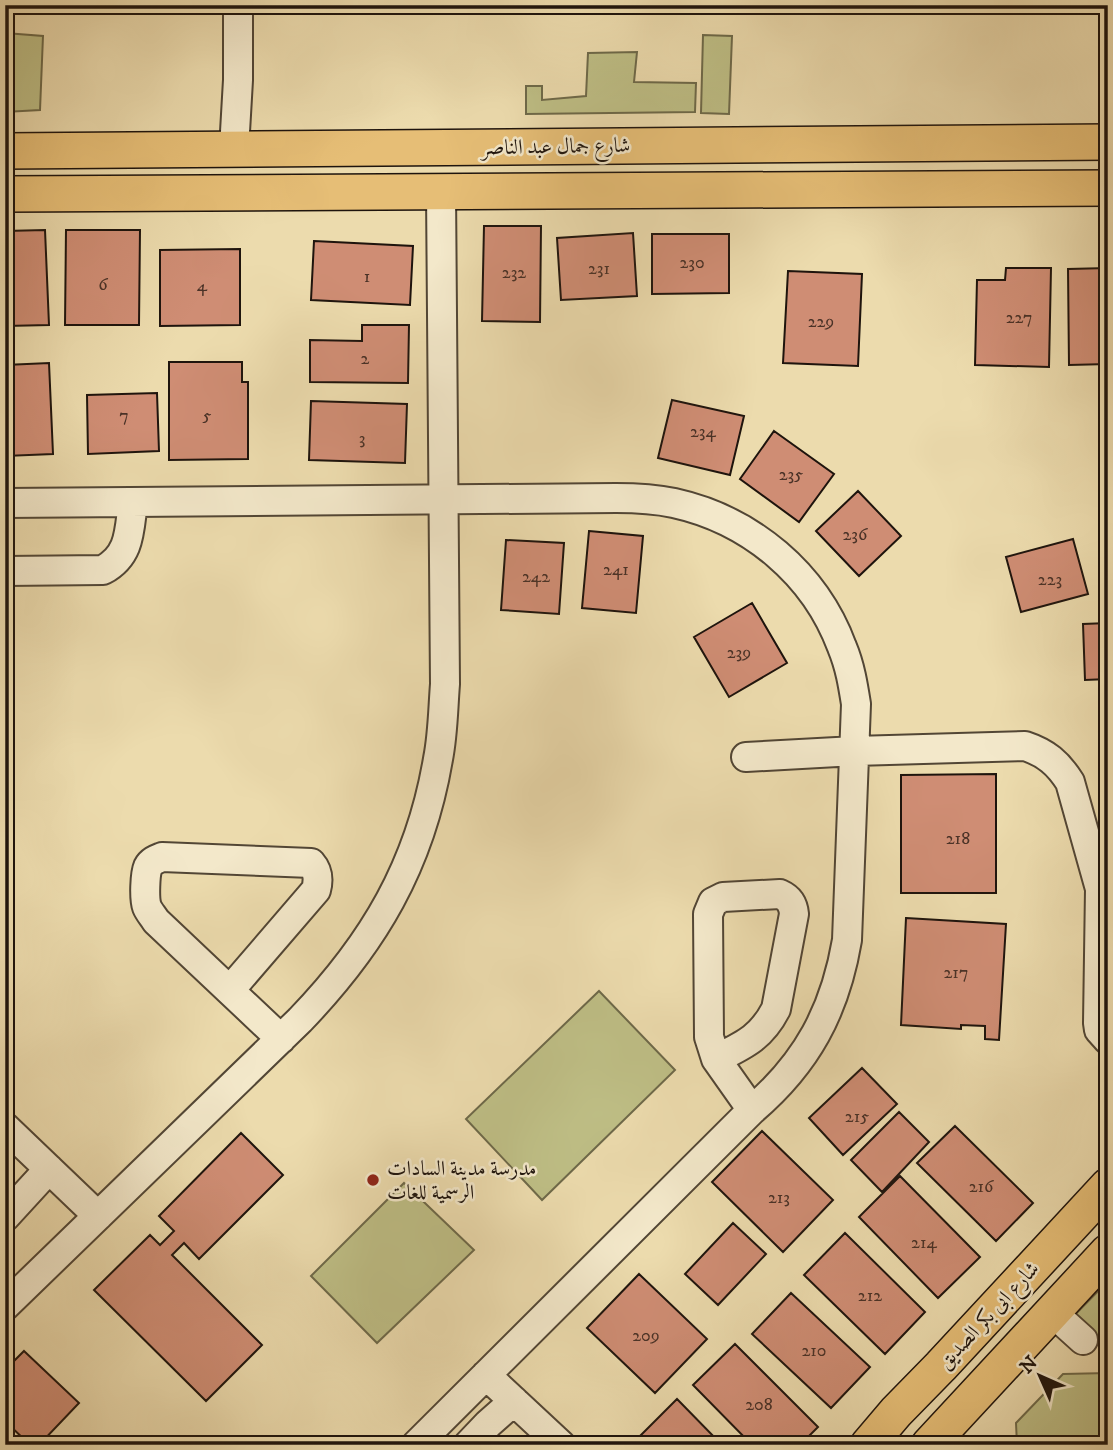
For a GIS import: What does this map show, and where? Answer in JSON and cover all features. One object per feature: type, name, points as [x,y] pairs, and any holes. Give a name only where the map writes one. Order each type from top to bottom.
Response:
[{"type":"main road","name":"شارع جمال عبد الناصر","points":[[5,151],[1108,142]]},
{"type":"main road","name":"شارع جمال عبد الناصر","points":[[5,194],[1108,188]]},
{"type":"main road","name":"شارع ابى بكر الصديق","points":[[868,1445],[1108,1186]]},
{"type":"main road","points":[[896,1412],[930,1444],[1108,1252]]},
{"type":"street","points":[[234,149],[238,5]]},
{"type":"street","points":[[5,1306],[326,993],[372,932],[397,888],[421,829],[436,770],[443,721],[441,191]]},
{"type":"street","points":[[5,503],[645,498],[701,510],[753,535],[797,573],[831,621],[843,647],[856,704],[855,751],[847,940],[843,965],[828,1012],[804,1056],[771,1093],[416,1445]]},
{"type":"street","points":[[5,571],[103,570],[111,566],[126,544],[133,502]]},
{"type":"street","points":[[746,757],[1025,746],[1046,755],[1070,782],[1104,889],[1098,1023],[1099,1030],[1108,1040]]},
{"type":"street","points":[[230,990],[316,890],[317,874],[311,863],[168,857],[156,859],[148,867],[145,898],[151,915],[281,1039]]},
{"type":"street","points":[[716,1059],[752,1040],[769,1023],[776,1009],[794,914],[792,903],[780,894],[723,897],[713,902],[708,914],[709,1037],[716,1059],[752,1110]]},
{"type":"street","points":[[5,1127],[98,1216]]},
{"type":"street","points":[[5,1217],[49,1169]]},
{"type":"street","points":[[1052,1312],[1083,1340]]},
{"type":"street","points":[[486,1375],[561,1445]]},
{"type":"street","points":[[468,1445],[514,1401]]},
{"type":"green space","points":[[5,33],[43,36],[40,110],[5,112]]},
{"type":"green space","points":[[703,35],[732,36],[729,114],[701,113]]},
{"type":"green space","points":[[637,52],[634,82],[696,83],[695,112],[526,114],[526,86],[542,86],[542,100],[586,96],[588,53]]},
{"type":"green space","points":[[599,991],[675,1070],[542,1200],[466,1119]]},
{"type":"green space","points":[[404,1183],[474,1250],[377,1343],[311,1276]]},
{"type":"green space","points":[[1108,1281],[1108,1326],[1082,1354],[1058,1332]]},
{"type":"green space","points":[[1108,1373],[1108,1445],[1017,1445],[1016,1423],[1063,1374]]},
{"type":"building","points":[[484,226],[541,226],[540,322],[482,321]]},
{"type":"building","points":[[45,230],[49,325],[5,326],[5,231]]},
{"type":"building","points":[[66,230],[140,230],[139,325],[65,325]]},
{"type":"building","points":[[633,233],[637,296],[561,300],[557,238]]},
{"type":"building","points":[[652,234],[729,234],[729,293],[652,294]]},
{"type":"building","points":[[314,241],[413,246],[410,305],[311,300]]},
{"type":"building","points":[[240,249],[240,325],[160,326],[160,250]]},
{"type":"building","points":[[1006,268],[1051,268],[1049,367],[975,365],[977,280],[1005,280]]},
{"type":"building","points":[[1108,268],[1108,364],[1069,365],[1068,269]]},
{"type":"building","points":[[788,271],[862,274],[858,366],[783,363]]},
{"type":"building","points":[[362,325],[409,325],[408,383],[310,382],[310,340],[362,341]]},
{"type":"building","points":[[169,362],[242,362],[242,382],[248,382],[248,459],[169,460]]},
{"type":"building","points":[[49,363],[53,454],[5,456],[5,365]]},
{"type":"building","points":[[157,393],[159,451],[88,454],[87,395]]},
{"type":"building","points":[[672,400],[744,416],[730,475],[658,458]]},
{"type":"building","points":[[311,401],[407,404],[405,463],[309,460]]},
{"type":"building","points":[[774,431],[834,474],[799,522],[740,479]]},
{"type":"building","points":[[858,491],[901,536],[859,576],[816,531]]},
{"type":"building","points":[[589,531],[643,536],[636,613],[582,608]]},
{"type":"building","points":[[1073,539],[1088,594],[1021,612],[1006,557]]},
{"type":"building","points":[[506,540],[564,543],[559,614],[501,610]]},
{"type":"building","points":[[752,603],[787,663],[729,697],[694,637]]},
{"type":"building","points":[[1108,623],[1108,679],[1085,680],[1083,624]]},
{"type":"building","points":[[996,774],[996,893],[901,893],[901,775]]},
{"type":"building","points":[[906,918],[1006,924],[999,1040],[985,1039],[985,1026],[961,1025],[961,1029],[901,1025]]},
{"type":"building","points":[[862,1068],[897,1104],[843,1155],[809,1118]]},
{"type":"building","points":[[899,1112],[929,1142],[882,1192],[851,1160]]},
{"type":"building","points":[[955,1126],[1033,1203],[996,1241],[917,1163]]},
{"type":"building","points":[[762,1131],[833,1200],[783,1252],[712,1182]]},
{"type":"building","points":[[241,1133],[283,1175],[199,1259],[184,1243],[172,1255],[262,1345],[206,1401],[94,1290],[150,1235],[160,1245],[174,1231],[159,1216]]},
{"type":"building","points":[[900,1176],[980,1257],[938,1298],[859,1217]]},
{"type":"building","points":[[733,1223],[766,1254],[718,1305],[685,1274]]},
{"type":"building","points":[[845,1233],[925,1312],[885,1354],[804,1275]]},
{"type":"building","points":[[639,1274],[707,1339],[655,1393],[587,1328]]},
{"type":"building","points":[[791,1293],[870,1367],[831,1408],[752,1334]]},
{"type":"building","points":[[735,1344],[818,1427],[800,1445],[752,1445],[693,1385]]},
{"type":"building","points":[[24,1351],[79,1403],[39,1445],[30,1445],[5,1421],[5,1370]]},
{"type":"building","points":[[677,1399],[722,1445],[639,1445],[635,1441]]},
{"type":"place","name":"مدرسة مدينة السادات الرسمية للغات","points":[[373,1180]]}]
